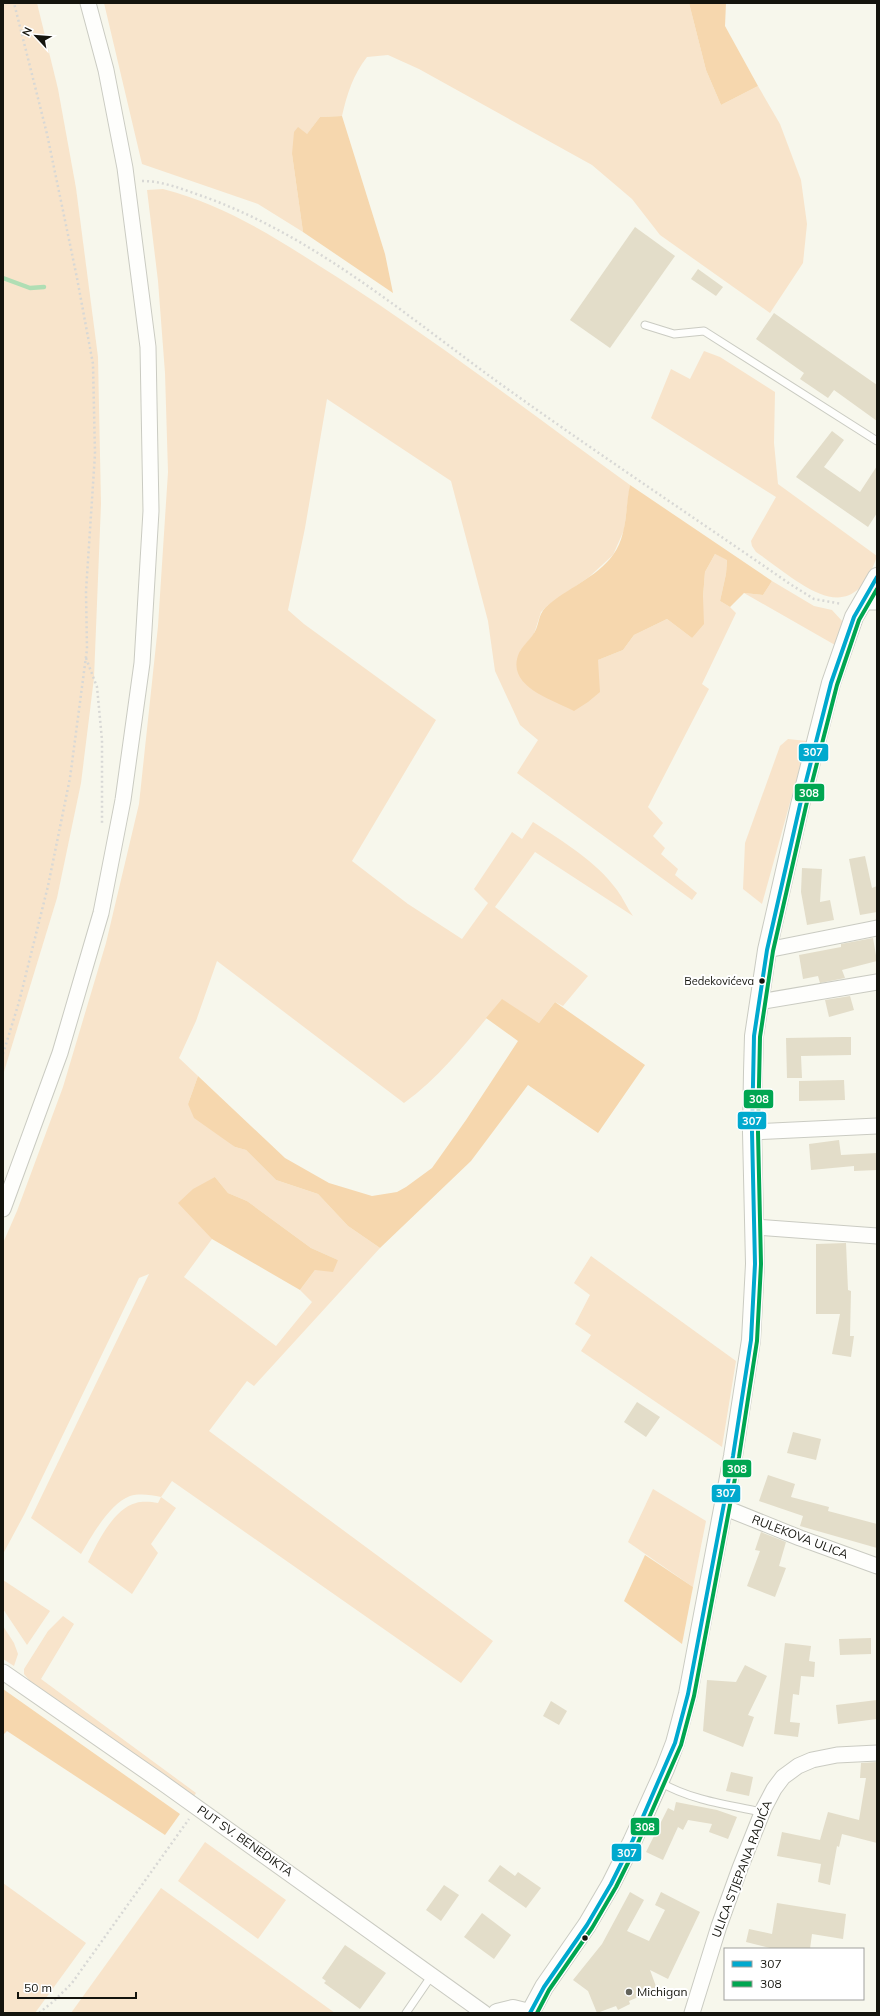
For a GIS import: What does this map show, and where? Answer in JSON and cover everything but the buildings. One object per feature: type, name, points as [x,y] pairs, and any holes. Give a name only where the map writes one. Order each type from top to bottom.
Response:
[{"type":"street","points":[[3,1209],[60,1053],[101,913],[123,800],[142,663],[151,511],[151,422],[148,347],[127,180],[106,70],[88,3]]},
{"type":"street","points":[[497,2013],[513,2009],[529,2013],[544,1987],[587,1925],[611,1884],[659,1782],[675,1743],[688,1694],[723,1507],[751,1340],[754,1298],[752,1132],[754,1044],[767,950],[822,716],[839,658],[854,617],[870,602],[877,577]]},
{"type":"street","points":[[767,950],[877,928]]},
{"type":"street","points":[[759,1002],[877,982]]},
{"type":"street","points":[[752,1132],[877,1126]]},
{"type":"street","points":[[754,1227],[877,1236]]},
{"type":"street","name":"RULEKOVA ULICA","points":[[723,1507],[813,1543],[877,1566]]},
{"type":"street","name":"PUT SV. BENEDIKTA","points":[[3,1672],[198,1808],[484,2013]]},
{"type":"street","name":"ULICA STJEPANA RADIĆA","points":[[692,2013],[719,1926],[762,1812],[774,1789],[783,1777],[798,1766],[812,1760],[837,1755],[877,1753]]},
{"type":"lane","points":[[645,325],[674,334],[704,330],[877,441]]},
{"type":"lane","points":[[659,1782],[675,1791],[688,1795],[762,1812]]},
{"type":"lane","points":[[406,2013],[432,1975]]},
{"type":"path","points":[[3,1054],[19,1002],[48,886],[70,778],[86,658],[86,591],[95,454],[93,364],[78,278],[47,134],[14,3]]},
{"type":"path","points":[[127,180],[166,184],[227,205],[265,223],[323,256],[406,312],[495,380],[790,584],[814,599],[841,604],[870,602]]},
{"type":"path","points":[[86,658],[97,686],[102,740],[102,830]]},
{"type":"path","points":[[39,2013],[54,2001],[72,1982],[94,1954],[198,1808]]},
{"type":"shaded area","points":[[3,3],[37,3],[58,89],[76,188],[98,357],[101,504],[94,678],[81,783],[57,898],[3,1075]]},
{"type":"shaded area","points":[[104,3],[689,3],[706,70],[721,105],[758,86],[780,124],[801,180],[807,224],[803,263],[770,313],[660,235],[632,199],[592,165],[419,69],[388,55],[367,57],[351,85],[342,116],[320,117],[292,154],[303,232],[258,204],[142,164]]},
{"type":"shaded area","points":[[689,3],[726,3],[725,26],[758,86],[721,105],[706,70]]},
{"type":"shaded area","points":[[342,116],[385,254],[393,293],[303,232],[292,154],[294,132],[298,127],[307,134],[320,117]]},
{"type":"shaded area","points":[[163,189],[187,196],[232,215],[274,238],[316,264],[375,302],[449,353],[630,485],[624,530],[613,555],[589,577],[547,606],[541,612],[534,634],[520,651],[598,674],[598,660],[623,650],[634,635],[667,619],[692,638],[703,597],[705,572],[715,554],[727,559],[726,574],[720,601],[736,613],[702,684],[709,689],[648,807],[663,823],[653,836],[665,848],[661,854],[678,869],[675,875],[697,893],[692,900],[517,773],[538,740],[520,725],[495,671],[488,621],[451,481],[327,399],[305,528],[288,610],[304,624],[436,720],[352,861],[408,904],[462,939],[488,903],[474,889],[512,832],[522,839],[533,822],[578,852],[599,870],[617,890],[633,916],[535,852],[495,907],[588,976],[563,1006],[555,1002],[539,1023],[502,1000],[444,1068],[404,1103],[217,961],[196,1021],[179,1058],[198,1076],[188,1104],[235,1147],[246,1150],[276,1180],[318,1194],[348,1226],[380,1248],[254,1386],[247,1381],[209,1431],[493,1641],[461,1683],[172,1481],[161,1497],[149,1495],[130,1496],[115,1506],[102,1521],[81,1554],[31,1518],[149,1274],[139,1278],[25,1513],[3,1554],[3,1243],[17,1211],[63,1087],[106,943],[139,804],[158,626],[168,472],[165,373],[158,281],[147,190]],"holes":[[[215,1177],[228,1193],[247,1201],[311,1248],[338,1260],[315,1270],[300,1290],[312,1302],[276,1346],[184,1277],[212,1239]]]},
{"type":"shaded area","points":[[704,351],[720,357],[775,392],[774,443],[778,484],[877,556],[866,580],[853,593],[839,597],[823,595],[807,587],[756,552],[751,541],[776,497],[651,418],[671,369],[690,379]]},
{"type":"shaded area","points":[[630,485],[772,581],[763,595],[744,593],[730,607],[720,601],[726,574],[727,560],[715,554],[705,572],[703,597],[704,624],[692,638],[667,619],[634,635],[623,650],[598,660],[600,692],[574,711],[543,696],[524,683],[518,674],[516,664],[523,646],[535,632],[543,610],[554,600],[590,577],[613,555],[618,547],[624,530]]},
{"type":"shaded area","points":[[772,581],[814,606],[832,610],[843,622],[835,645],[744,593],[763,595]]},
{"type":"shaded area","points":[[788,739],[807,741],[762,904],[743,889],[745,843],[780,746]]},
{"type":"shaded area","points":[[502,999],[539,1023],[555,1002],[645,1065],[598,1133],[528,1085],[471,1161],[380,1248],[348,1226],[318,1194],[276,1180],[246,1150],[235,1147],[194,1118],[188,1104],[198,1076],[285,1158],[329,1183],[372,1196],[397,1192],[432,1168],[466,1120],[518,1041],[486,1018]]},
{"type":"shaded area","points":[[215,1177],[228,1193],[247,1201],[311,1248],[338,1260],[333,1272],[315,1270],[300,1290],[212,1239],[178,1203],[193,1189]]},
{"type":"shaded area","points":[[591,1256],[736,1361],[722,1447],[581,1351],[591,1335],[575,1324],[590,1295],[574,1283]]},
{"type":"shaded area","points":[[653,1489],[706,1521],[693,1587],[628,1542]]},
{"type":"shaded area","points":[[161,1497],[176,1508],[151,1544],[158,1553],[132,1594],[88,1562],[101,1536],[120,1512],[128,1506],[136,1503],[158,1503]]},
{"type":"shaded area","points":[[645,1555],[693,1587],[682,1644],[624,1601]]},
{"type":"shaded area","points":[[3,1580],[50,1611],[27,1645],[3,1609]]},
{"type":"shaded area","points":[[63,1616],[74,1624],[41,1679],[196,1793],[194,1796],[30,1681],[24,1674],[24,1669],[48,1631]]},
{"type":"shaded area","points":[[3,1626],[14,1643],[18,1654],[14,1666],[3,1659]]},
{"type":"shaded area","points":[[3,1689],[180,1814],[165,1835],[7,1731],[3,1735]]},
{"type":"shaded area","points":[[205,1842],[286,1900],[258,1939],[178,1881]]},
{"type":"shaded area","points":[[3,1883],[86,1943],[35,2013],[3,2013]]},
{"type":"shaded area","points":[[161,1888],[335,2013],[71,2013]]},
{"type":"waterway","points":[[3,278],[30,288],[44,287]]},
{"type":"transit line","name":"307","points":[[530,2013],[544,1987],[587,1925],[611,1884],[632,1842],[675,1743],[688,1694],[733,1456],[751,1340],[755,1264],[752,1132],[754,1036],[767,950],[800,805],[831,683],[854,617],[877,577]]},
{"type":"transit line","name":"308","points":[[537,2013],[549,1990],[592,1928],[616,1887],[637,1845],[681,1745],[694,1696],[739,1457],[757,1341],[761,1264],[758,1132],[760,1037],[773,951],[806,806],[837,685],[859,620],[877,589]]},
{"type":"place","name":"Bedekovićeva","points":[[762,981]]},
{"type":"place","name":"Michigan","points":[[629,1992]]}]
